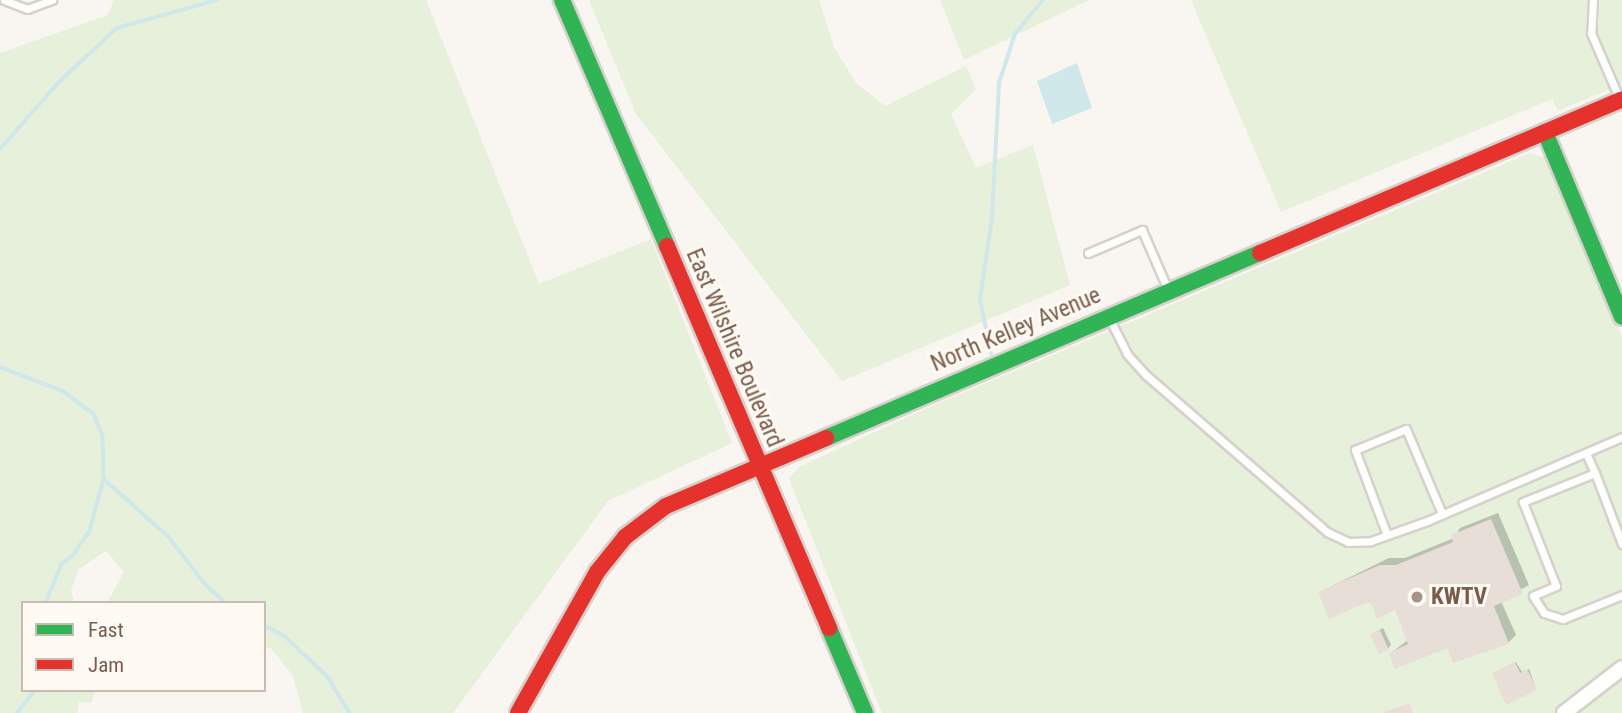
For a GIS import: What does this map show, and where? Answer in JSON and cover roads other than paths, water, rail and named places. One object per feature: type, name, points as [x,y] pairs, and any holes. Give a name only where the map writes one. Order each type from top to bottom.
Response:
[{"type":"main road","name":"East Wilshire Boulevard","points":[[562,0],[865,713]]},
{"type":"main road","name":"North Kelley Avenue","points":[[518,713],[597,572],[625,537],[666,506],[759,464],[1621,99]]},
{"type":"main road","points":[[1545,132],[1622,317]]},
{"type":"street","points":[[1564,713],[1622,668]]},
{"type":"lane","points":[[4,0],[27,9],[52,0]]},
{"type":"lane","points":[[1593,0],[1591,33],[1621,99]]},
{"type":"lane","points":[[1088,253],[1142,230],[1169,290]]},
{"type":"lane","points":[[1108,316],[1127,354],[1146,375],[1327,532],[1359,543],[1387,536],[1622,438]]},
{"type":"lane","points":[[1387,536],[1355,450],[1406,429],[1442,514]]},
{"type":"lane","points":[[1586,453],[1622,544]]},
{"type":"lane","points":[[1595,473],[1523,502],[1556,586],[1533,596],[1544,613],[1563,619],[1622,595]]},
{"type":"water","points":[[1077,63],[1092,108],[1052,124],[1037,81]]},
{"type":"waterway","points":[[0,149],[60,81],[117,28],[217,0]]},
{"type":"waterway","points":[[991,354],[980,300],[992,218],[999,83],[1015,34],[1043,0]]},
{"type":"waterway","points":[[0,367],[63,391],[94,414],[103,436],[104,479],[90,531],[74,555],[62,564],[47,601]]},
{"type":"waterway","points":[[104,479],[169,537],[206,585],[224,601]]},
{"type":"waterway","points":[[266,626],[285,636],[328,677],[350,713]]},
{"type":"waterway","points":[[17,713],[33,692]]},
{"type":"place","name":"KWTV","points":[[1417,597]]}]
